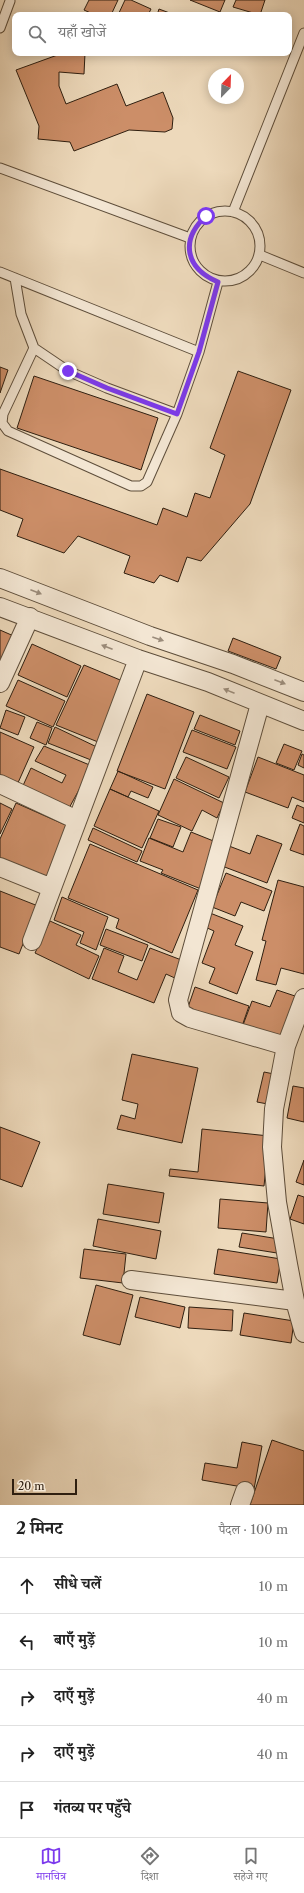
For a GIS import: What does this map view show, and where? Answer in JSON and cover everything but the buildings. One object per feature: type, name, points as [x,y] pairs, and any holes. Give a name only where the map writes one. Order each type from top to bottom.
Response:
[{"type":"street","points":[[0,578],[150,636],[233,664],[304,692]]},
{"type":"street","points":[[0,607],[30,617],[138,659],[208,682],[304,721]]},
{"type":"street","points":[[0,683],[30,617]]},
{"type":"street","points":[[32,941],[138,659]]},
{"type":"street","points":[[260,704],[178,1000],[181,1013],[190,1018],[286,1046]]},
{"type":"street","points":[[0,784],[77,820]]},
{"type":"street","points":[[0,868],[52,888]]},
{"type":"street","points":[[304,998],[286,1046],[274,1109],[272,1147],[277,1202],[295,1301],[304,1333]]},
{"type":"street","points":[[131,1280],[295,1301]]},
{"type":"lane","points":[[0,28],[10,1]]},
{"type":"lane","points":[[233,212],[304,33]]},
{"type":"lane","points":[[0,168],[190,238]]},
{"type":"lane","points":[[220,211],[233,212],[246,218],[256,228],[260,241],[260,255],[254,268],[244,277],[231,281],[218,282],[205,276],[195,266],[189,252],[190,238],[196,225],[206,216],[220,211]]},
{"type":"lane","points":[[260,255],[304,273]]},
{"type":"lane","points":[[0,272],[199,352]]},
{"type":"lane","points":[[15,278],[20,314],[34,348],[68,371],[107,388],[177,414]]},
{"type":"lane","points":[[34,348],[3,414],[2,423],[8,431],[131,486],[141,486],[147,482],[177,414],[199,352],[218,282]]},
{"type":"route","points":[[68,371],[107,388],[177,414],[199,352],[218,282],[205,276],[195,266],[189,252],[190,238],[196,225],[206,216]]}]
